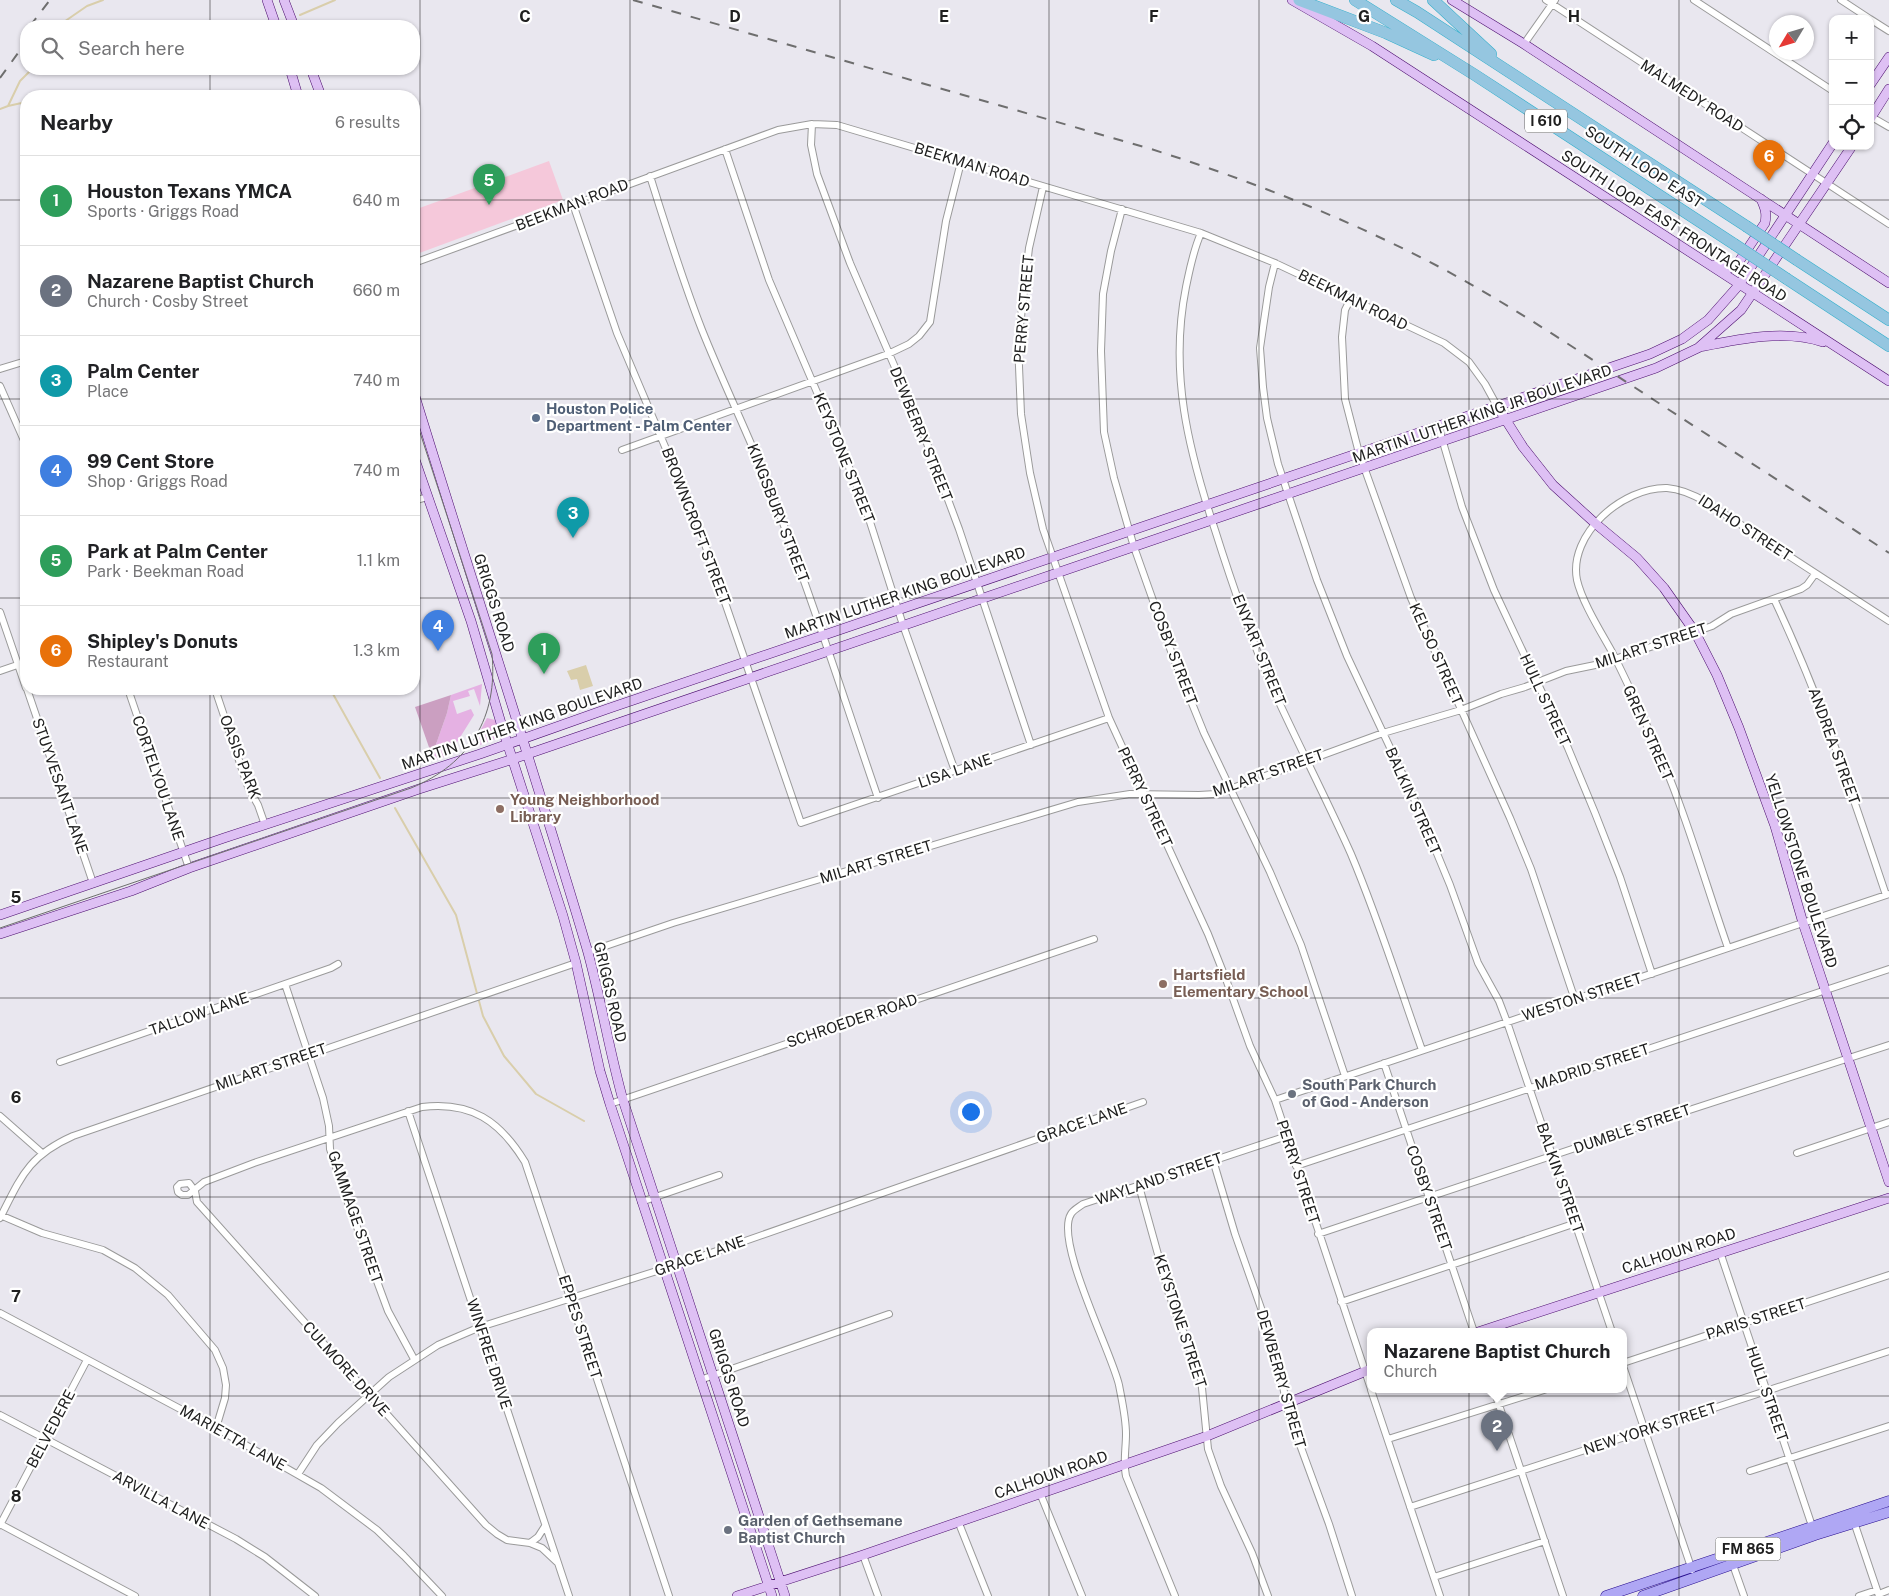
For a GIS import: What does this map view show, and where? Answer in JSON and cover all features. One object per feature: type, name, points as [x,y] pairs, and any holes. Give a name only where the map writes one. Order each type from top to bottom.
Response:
[{"type":"highway","points":[[1300,0],[1386,33],[1475,75]]},
{"type":"highway","name":"SOUTH LOOP EAST","points":[[1355,0],[1475,75],[1889,346]]},
{"type":"highway","name":"SOUTH LOOP EAST","points":[[1396,0],[1889,320]]},
{"type":"highway","points":[[1433,0],[1516,77]]},
{"type":"main road","points":[[267,0],[274,20]]},
{"type":"main road","points":[[284,0],[292,20]]},
{"type":"main road","name":"SOUTH LOOP EAST FRONTAGE ROAD","points":[[1292,0],[1372,46],[1889,381]]},
{"type":"main road","points":[[1452,0],[1524,44],[1889,283]]},
{"type":"main road","points":[[1874,79],[1889,57]]},
{"type":"main road","points":[[292,75],[296,90]]},
{"type":"main road","points":[[313,75],[319,90]]},
{"type":"main road","points":[[1874,112],[1889,89]]},
{"type":"main road","name":"MARTIN LUTHER KING JR BOULEVARD","points":[[1053,557],[1599,372],[1650,354],[1682,339],[1708,320],[1739,285],[1829,149]]},
{"type":"main road","name":"MARTIN LUTHER KING JR BOULEVARD","points":[[1030,582],[1605,386],[1656,368],[1698,348],[1741,310],[1849,150]]},
{"type":"main road","points":[[1659,233],[1672,237],[1717,266],[1728,269],[1738,263],[1765,223],[1767,216],[1766,208],[1761,199]]},
{"type":"main road","points":[[1698,348],[1738,339],[1762,337],[1800,337],[1820,341],[1838,348]]},
{"type":"main road","points":[[1650,354],[1656,368]]},
{"type":"main road","points":[[1599,372],[1605,386]]},
{"type":"main road","name":"YELLOWSTONE BOULEVARD","points":[[1496,406],[1523,447],[1553,484],[1596,524],[1637,558],[1664,588],[1695,632],[1739,728],[1775,826],[1803,924],[1889,1182]]},
{"type":"main road","name":"GRIGGS ROAD","points":[[420,412],[528,753],[588,952],[614,1071],[785,1596]]},
{"type":"main road","name":"GRIGGS ROAD","points":[[420,474],[468,612],[576,962],[594,1048],[610,1104],[772,1596]]},
{"type":"main road","name":"MARTIN LUTHER KING BOULEVARD","points":[[0,915],[179,853],[184,853],[508,745],[607,709],[1053,557]]},
{"type":"main road","name":"MARTIN LUTHER KING BOULEVARD","points":[[0,934],[131,891],[189,868],[419,789],[513,759],[1030,582]]},
{"type":"main road","points":[[669,688],[675,703]]},
{"type":"main road","points":[[607,709],[612,725]]},
{"type":"main road","points":[[541,846],[555,841]]},
{"type":"main road","name":"CALHOUN ROAD","points":[[1488,1328],[1889,1198]]},
{"type":"main road","name":"CALHOUN ROAD","points":[[737,1596],[1207,1436],[1287,1405],[1367,1370]]},
{"type":"main road","points":[[734,1483],[748,1479]]},
{"type":"main road","name":"FM 865","points":[[1643,1596],[1695,1578],[1732,1560],[1853,1518],[1889,1501]]},
{"type":"main road","name":"FM 865","points":[[1853,1518],[1889,1512]]},
{"type":"main road","name":"FM 865","points":[[1608,1596],[1691,1568],[1732,1560]]},
{"type":"street","name":"MALMEDY ROAD","points":[[1546,0],[1554,2],[1889,224]]},
{"type":"street","points":[[1694,0],[1829,88]]},
{"type":"street","points":[[1841,0],[1864,15]]},
{"type":"street","points":[[1524,44],[1554,2]]},
{"type":"street","points":[[1874,22],[1889,32]]},
{"type":"street","points":[[1874,119],[1889,127]]},
{"type":"street","name":"BEEKMAN ROAD","points":[[420,261],[778,130],[812,124],[837,125],[1201,233],[1275,263],[1444,343],[1469,362],[1485,384],[1496,406]]},
{"type":"street","name":"DEWBERRY STREET","points":[[812,124],[811,145],[817,174],[850,263],[922,430],[982,598],[1031,745]]},
{"type":"street","name":"KEYSTONE STREET","points":[[725,149],[769,280],[863,500],[903,625],[955,771]]},
{"type":"street","points":[[622,450],[888,354],[909,344],[919,336],[930,322],[946,221],[961,162]]},
{"type":"street","name":"KINGSBURY STREET","points":[[650,176],[678,267],[702,330],[773,496],[823,635],[878,798]]},
{"type":"street","name":"PERRY STREET","points":[[1043,187],[1029,248],[1018,343],[1021,414],[1030,473],[1043,529],[1109,718],[1208,934],[1250,1046],[1275,1100],[1341,1302],[1367,1367]]},
{"type":"street","name":"BROWNCROFT STREET","points":[[574,204],[617,333],[699,527],[752,676],[801,823]]},
{"type":"street","name":"COSBY STREET","points":[[1122,209],[1111,251],[1103,294],[1101,351],[1104,432],[1114,478],[1134,547],[1172,654],[1204,733],[1270,872],[1301,945],[1345,1076]]},
{"type":"street","name":"ENYART STREET","points":[[1201,233],[1194,248],[1182,310],[1179,369],[1186,424],[1196,474],[1242,615],[1272,687],[1350,854],[1379,926],[1422,1050]]},
{"type":"street","name":"BALKIN STREET","points":[[1275,263],[1269,287],[1260,348],[1267,418],[1278,464],[1317,580],[1340,639],[1432,840],[1478,963],[1499,1001],[1611,1328]]},
{"type":"street","name":"KELSO STREET","points":[[1351,298],[1345,310],[1342,338],[1345,399],[1364,469],[1411,598],[1531,869],[1575,1000]]},
{"type":"street","points":[[0,370],[20,363]]},
{"type":"street","points":[[0,386],[20,431]]},
{"type":"street","name":"HULL STREET","points":[[1438,426],[1462,507],[1490,580],[1595,813],[1620,877],[1652,974]]},
{"type":"street","name":"IDAHO STREET","points":[[1596,524],[1610,509],[1631,496],[1654,489],[1668,488],[1682,491],[1706,502],[1889,621]]},
{"type":"street","points":[[420,499],[428,497]]},
{"type":"street","name":"GREN STREET","points":[[1596,524],[1577,558],[1576,569],[1580,591],[1655,744],[1728,948]]},
{"type":"street","name":"MILART STREET","points":[[588,952],[673,923],[1043,811],[1107,796],[1130,794],[1207,795],[1230,789],[1383,733],[1461,710],[1566,671],[1615,659],[1712,626],[1731,614],[1801,589],[1807,585],[1815,574]]},
{"type":"street","name":"ANDREA STREET","points":[[1774,600],[1794,642],[1825,717],[1888,895]]},
{"type":"street","name":"STUYVESANT LANE","points":[[0,612],[20,671]]},
{"type":"street","points":[[0,671],[18,665]]},
{"type":"street","name":"STUYVESANT LANE","points":[[28,695],[93,883]]},
{"type":"street","name":"CORTELYOU LANE","points":[[130,695],[189,868]]},
{"type":"street","name":"OASIS PARK","points":[[216,695],[248,787],[258,805],[265,825]]},
{"type":"street","name":"LISA LANE","points":[[801,823],[1109,718]]},
{"type":"street","name":"WESTON STREET","points":[[1275,1100],[1888,895]]},
{"type":"street","name":"SCHROEDER ROAD","points":[[610,1104],[1094,939]]},
{"type":"street","name":"MILART STREET","points":[[0,1216],[20,1180],[42,1153],[73,1136],[576,962]]},
{"type":"street","name":"TALLOW LANE","points":[[60,1062],[338,964]]},
{"type":"street","name":"MADRID STREET","points":[[1296,1166],[1889,969]]},
{"type":"street","name":"GAMMAGE STREET","points":[[285,984],[323,1098],[329,1126],[330,1149],[388,1312],[414,1359]]},
{"type":"street","name":"DUMBLE STREET","points":[[1318,1234],[1889,1045]]},
{"type":"street","name":"COSBY STREET","points":[[1384,1063],[1475,1328]]},
{"type":"street","name":"GRACE LANE","points":[[298,1474],[325,1435],[369,1395],[414,1359],[438,1345],[480,1328],[663,1269],[1143,1102]]},
{"type":"street","name":"EPPES STREET","points":[[195,1191],[204,1182],[254,1163],[408,1111],[438,1105],[455,1106],[476,1112],[504,1132],[526,1162],[669,1596]]},
{"type":"street","name":"WINFREE DRIVE","points":[[408,1111],[569,1596]]},
{"type":"street","points":[[0,1116],[42,1153]]},
{"type":"street","points":[[1797,1153],[1889,1122]]},
{"type":"street","name":"WAYLAND STREET","points":[[1123,1464],[1126,1432],[1118,1382],[1095,1322],[1072,1252],[1068,1226],[1071,1214],[1083,1204],[1286,1136]]},
{"type":"street","name":"DEWBERRY STREET","points":[[1213,1160],[1235,1234],[1276,1351],[1288,1412],[1329,1524],[1352,1596]]},
{"type":"street","points":[[641,1202],[719,1174]]},
{"type":"street","name":"KEYSTONE STREET","points":[[1139,1186],[1169,1294],[1201,1378],[1208,1449],[1221,1486],[1252,1553],[1268,1596]]},
{"type":"street","points":[[177,1187],[178,1192],[182,1195],[195,1191]]},
{"type":"street","name":"CULMORE DRIVE","points":[[195,1191],[197,1202],[491,1529],[508,1540],[530,1543],[547,1552],[558,1563]]},
{"type":"street","points":[[0,1216],[42,1233],[103,1250],[135,1268],[168,1295],[214,1350],[223,1368],[226,1385],[225,1398],[216,1428]]},
{"type":"street","points":[[1341,1302],[1576,1223]]},
{"type":"street","name":"HULL STREET","points":[[1720,1252],[1813,1531]]},
{"type":"street","name":"PARIS STREET","points":[[1627,1364],[1889,1275]]},
{"type":"street","name":"MARIETTA LANE","points":[[0,1313],[216,1428],[328,1493],[377,1530],[442,1596]]},
{"type":"street","points":[[700,1380],[889,1314]]},
{"type":"street","name":"NEW YORK STREET","points":[[1410,1507],[1889,1351]]},
{"type":"street","name":"BELVEDERE","points":[[0,1525],[88,1360]]},
{"type":"street","points":[[1627,1377],[1695,1578]]},
{"type":"street","name":"PERRY STREET","points":[[1372,1393],[1440,1596]]},
{"type":"street","points":[[1495,1393],[1563,1596]]},
{"type":"street","points":[[1388,1439],[1535,1393]]},
{"type":"street","name":"ARVILLA LANE","points":[[0,1415],[236,1539],[265,1557],[316,1596]]},
{"type":"street","points":[[1750,1471],[1889,1426]]},
{"type":"street","points":[[1123,1464],[1126,1476],[1175,1596]]},
{"type":"street","points":[[1040,1493],[1082,1596]]},
{"type":"street","points":[[1853,1518],[1878,1593]]},
{"type":"street","points":[[958,1521],[988,1596]]},
{"type":"street","points":[[0,1525],[135,1596]]},
{"type":"street","points":[[530,1543],[538,1537],[545,1526]]},
{"type":"street","points":[[1434,1577],[1545,1541]]},
{"type":"street","points":[[863,1554],[878,1596]]},
{"type":"street","points":[[1732,1560],[1744,1596]]},
{"type":"street","points":[[1859,1596],[1889,1590]]},
{"type":"shaded area","points":[[549,161],[563,200],[420,253],[420,208]]},
{"type":"shaded area","points":[[586,665],[593,686],[580,690],[577,679],[571,680],[567,671]]},
{"type":"shaded area","points":[[482,684],[480,706],[474,689],[468,691],[470,696],[453,701],[457,714],[471,709],[474,715],[449,755],[434,761],[431,753],[434,750],[447,713],[451,695]]},
{"type":"shaded area","points":[[451,695],[447,713],[434,750],[431,753],[415,707]]},
{"type":"shaded area","points":[[487,718],[495,720],[498,738],[472,746]]},
{"type":"waterway","points":[[67,20],[87,6],[103,0]]},
{"type":"waterway","points":[[300,15],[335,0]]},
{"type":"waterway","points":[[8,106],[20,81],[26,75]]},
{"type":"waterway","points":[[0,109],[20,103]]},
{"type":"waterway","points":[[334,695],[380,778]]},
{"type":"waterway","points":[[395,808],[456,915],[483,1016],[504,1056],[536,1094],[584,1121]]},
{"type":"tram line","points":[[0,928],[411,788],[432,778],[464,752],[476,736],[485,718],[493,677],[492,654],[420,432]]},
{"type":"railway","points":[[35,20],[50,0]]},
{"type":"railway","points":[[633,0],[1151,149],[1257,185],[1325,213],[1426,260],[1513,309],[1889,553]]},
{"type":"railway","points":[[0,78],[20,50]]},
{"type":"place","name":"Shipley's Donuts","points":[[1769,181]]},
{"type":"place","name":"Park at Palm Center","points":[[489,205]]},
{"type":"place","name":"Houston Police Department - Palm Center","points":[[536,418]]},
{"type":"place","name":"Palm Center","points":[[573,538]]},
{"type":"place","name":"99 Cent Store","points":[[438,651]]},
{"type":"place","name":"Houston Texans YMCA","points":[[544,674]]},
{"type":"place","name":"Young Neighborhood Library","points":[[500,809]]},
{"type":"place","name":"Hartsfield Elementary School","points":[[1163,984]]},
{"type":"place","name":"South Park Church of God - Anderson","points":[[1292,1094]]},
{"type":"place","name":"Nazarene Baptist Church","points":[[1497,1451]]},
{"type":"place","name":"Garden of Gethsemane Baptist Church","points":[[728,1530]]}]
